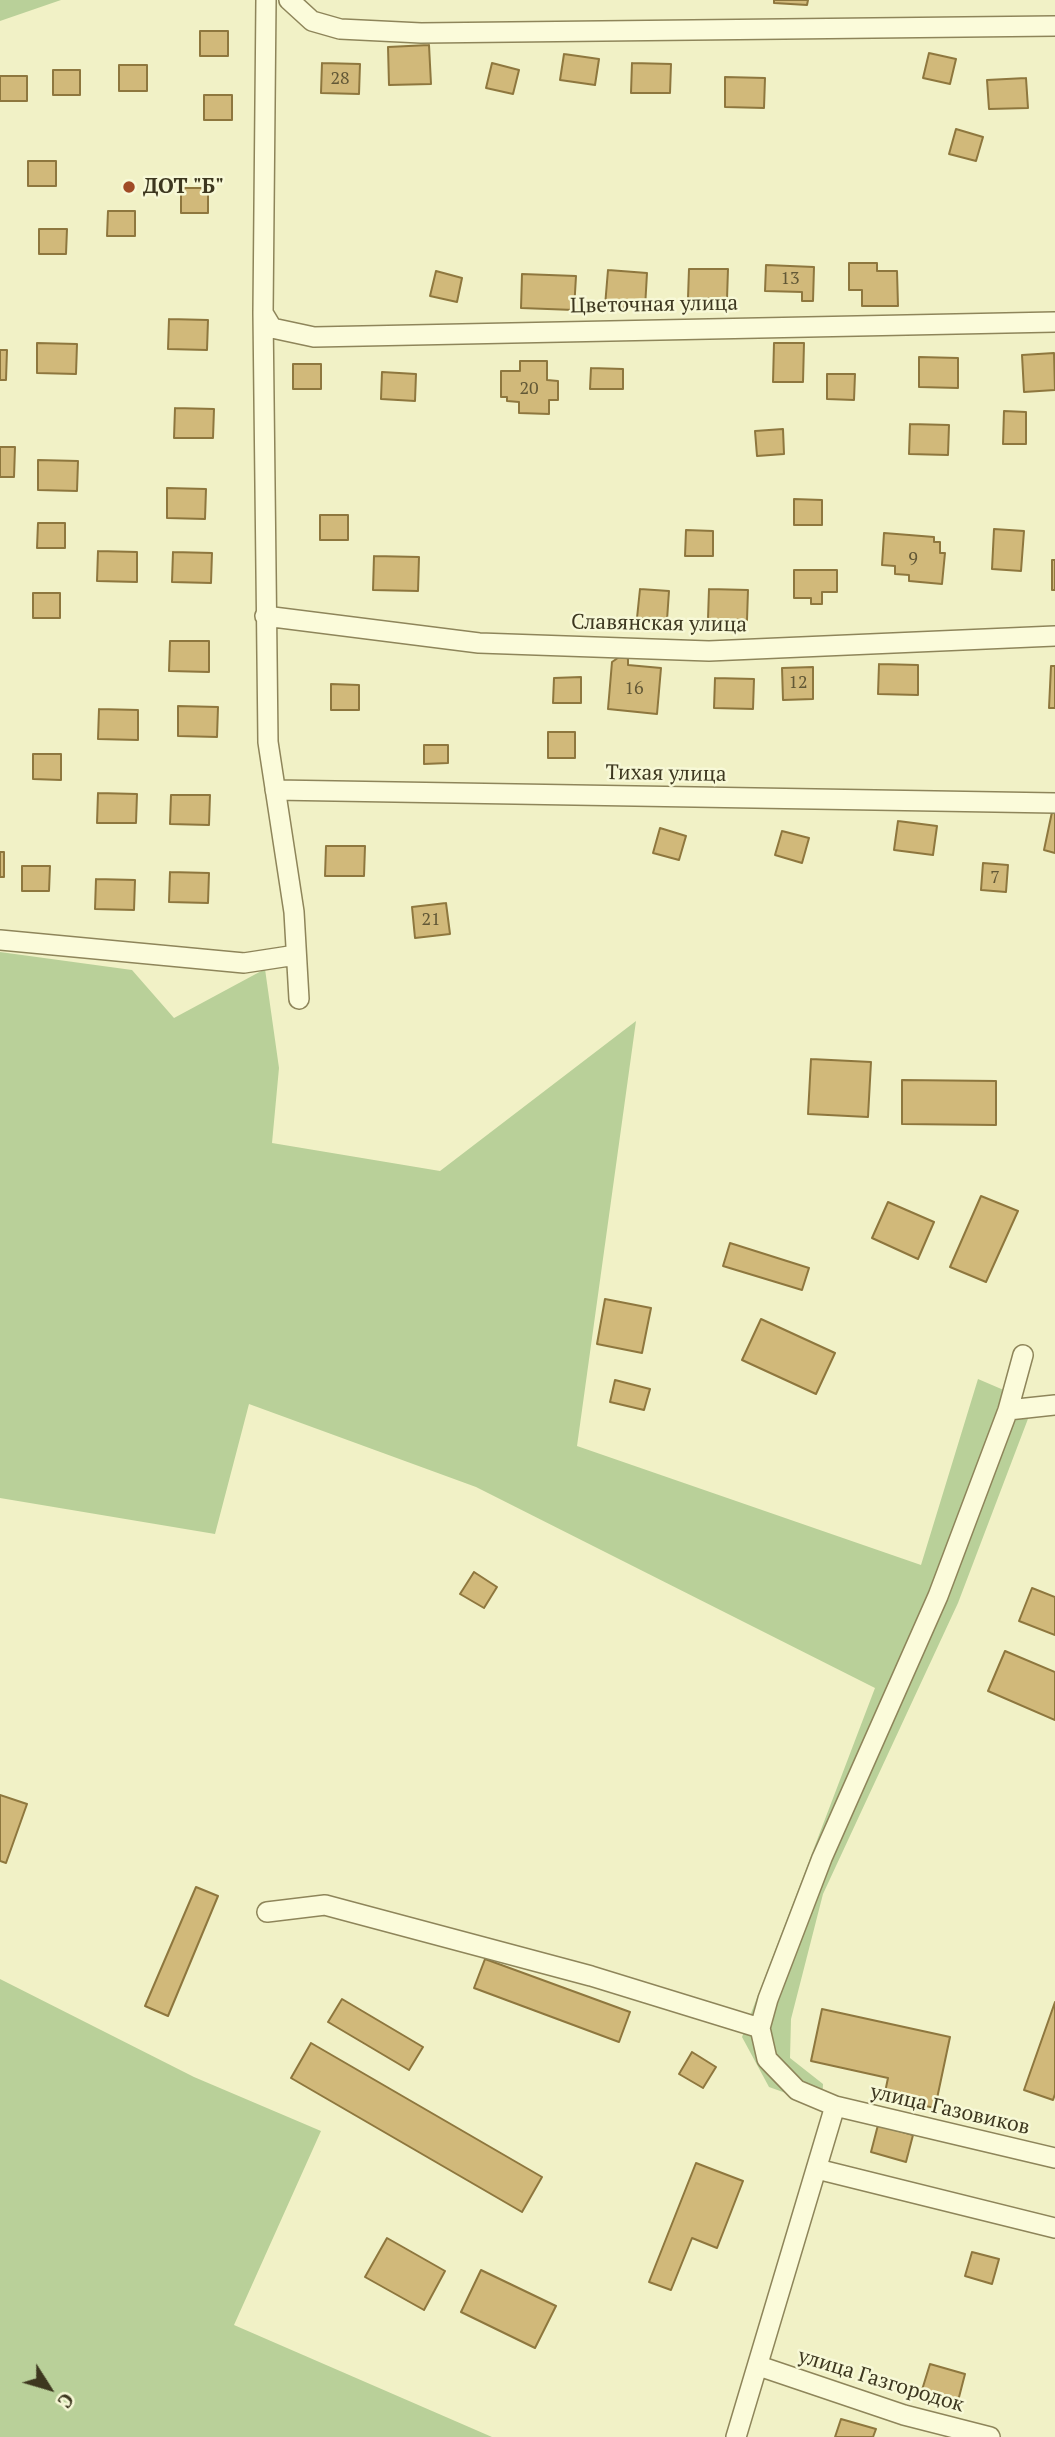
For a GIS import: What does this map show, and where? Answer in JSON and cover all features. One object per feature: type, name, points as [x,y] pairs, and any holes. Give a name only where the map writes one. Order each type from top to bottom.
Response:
[{"type":"street","points":[[266,0],[262,313],[264,616],[268,742],[293,912],[299,999]]},
{"type":"street","points":[[289,0],[312,20],[340,29],[421,33],[1055,26]]},
{"type":"street","name":"Цветочная улица","points":[[262,313],[272,328],[314,337],[1055,321]]},
{"type":"street","name":"Славянская улица","points":[[264,616],[479,643],[709,651],[1055,636]]},
{"type":"street","name":"Тихая улица","points":[[275,790],[1055,803]]},
{"type":"street","points":[[0,940],[244,963],[296,955]]},
{"type":"street","points":[[267,1912],[325,1905],[591,1976],[760,2028],[768,1999],[822,1858],[938,1596],[1008,1410],[1023,1355]]},
{"type":"street","points":[[1008,1410],[1055,1405]]},
{"type":"street","name":"улица Газовиков","points":[[760,2028],[766,2059],[797,2090],[835,2106],[1055,2158]]},
{"type":"street","points":[[736,2437],[835,2106]]},
{"type":"street","points":[[817,2169],[1055,2228]]},
{"type":"street","name":"улица Газгородок","points":[[759,2367],[904,2415],[990,2437]]},
{"type":"green space","points":[[0,0],[61,0],[0,21]]},
{"type":"green space","points":[[0,952],[132,970],[174,1018],[265,969],[279,1068],[272,1143],[440,1171],[636,1021],[577,1446],[921,1565],[978,1379],[1034,1403],[958,1603],[823,1894],[791,2019],[790,2058],[823,2084],[822,2106],[769,2087],[742,2037],[875,1688],[476,1487],[249,1404],[215,1534],[0,1498]]},
{"type":"green space","points":[[0,1979],[194,2077],[321,2131],[234,2325],[492,2437],[0,2437]]},
{"type":"building","points":[[774,0],[808,0],[807,5],[774,3]]},
{"type":"building","points":[[200,31],[228,31],[228,56],[200,56]]},
{"type":"building","points":[[429,45],[431,84],[389,85],[388,47]]},
{"type":"building","points":[[929,53],[956,59],[950,84],[923,78]]},
{"type":"building","points":[[564,54],[599,59],[595,85],[560,80]]},
{"type":"building","points":[[322,63],[360,64],[359,94],[321,93]]},
{"type":"building","points":[[492,63],[519,70],[513,94],[486,88]]},
{"type":"building","points":[[632,63],[671,64],[670,93],[631,93]]},
{"type":"building","points":[[119,65],[147,65],[147,91],[119,91]]},
{"type":"building","points":[[53,70],[80,70],[80,95],[53,95]]},
{"type":"building","points":[[0,76],[27,76],[27,101],[0,101]]},
{"type":"building","points":[[725,77],[765,78],[764,108],[725,107]]},
{"type":"building","points":[[1026,78],[1028,108],[989,109],[987,80]]},
{"type":"building","points":[[204,95],[232,95],[232,120],[204,120]]},
{"type":"building","points":[[956,129],[983,137],[976,161],[949,154]]},
{"type":"building","points":[[28,161],[56,161],[56,186],[28,186]]},
{"type":"building","points":[[181,188],[208,188],[208,213],[181,213]]},
{"type":"building","points":[[108,211],[135,211],[135,236],[107,236]]},
{"type":"building","points":[[39,229],[67,229],[66,254],[39,254]]},
{"type":"building","points":[[849,263],[877,263],[877,271],[897,271],[898,306],[862,306],[862,290],[849,290]]},
{"type":"building","points":[[766,265],[814,267],[813,301],[802,301],[802,292],[765,291]]},
{"type":"building","points":[[689,269],[728,269],[727,299],[688,298]]},
{"type":"building","points":[[608,270],[647,273],[645,308],[605,306]]},
{"type":"building","points":[[436,271],[462,278],[457,302],[430,296]]},
{"type":"building","points":[[522,274],[576,276],[574,310],[521,308]]},
{"type":"building","points":[[169,319],[208,320],[207,350],[168,349]]},
{"type":"building","points":[[37,343],[77,344],[76,374],[37,373]]},
{"type":"building","points":[[774,343],[804,343],[803,382],[773,382]]},
{"type":"building","points":[[0,350],[7,350],[6,380],[0,380]]},
{"type":"building","points":[[1054,353],[1055,390],[1024,392],[1022,355]]},
{"type":"building","points":[[919,357],[958,358],[958,388],[919,387]]},
{"type":"building","points":[[520,361],[547,361],[547,380],[558,381],[558,400],[549,400],[549,414],[519,413],[519,402],[507,401],[507,397],[501,397],[501,371],[520,371]]},
{"type":"building","points":[[293,364],[321,364],[321,389],[293,389]]},
{"type":"building","points":[[591,368],[623,369],[623,389],[590,389]]},
{"type":"building","points":[[382,372],[416,374],[415,401],[381,399]]},
{"type":"building","points":[[827,374],[855,374],[854,400],[827,399]]},
{"type":"building","points":[[175,408],[214,409],[213,438],[174,438]]},
{"type":"building","points":[[1004,411],[1026,412],[1026,444],[1003,444]]},
{"type":"building","points":[[910,424],[949,425],[948,455],[909,454]]},
{"type":"building","points":[[783,429],[784,454],[757,456],[755,431]]},
{"type":"building","points":[[0,447],[15,447],[14,477],[0,477]]},
{"type":"building","points":[[38,460],[78,461],[77,491],[38,490]]},
{"type":"building","points":[[167,488],[206,489],[205,519],[167,518]]},
{"type":"building","points":[[794,499],[822,500],[822,525],[794,525]]},
{"type":"building","points":[[320,515],[348,515],[348,540],[320,540]]},
{"type":"building","points":[[38,523],[65,523],[65,548],[37,548]]},
{"type":"building","points":[[994,529],[1024,531],[1021,571],[992,569]]},
{"type":"building","points":[[686,530],[713,531],[713,556],[685,556]]},
{"type":"building","points":[[884,533],[934,537],[934,542],[940,542],[940,553],[945,553],[942,584],[909,581],[909,575],[895,574],[895,566],[882,565]]},
{"type":"building","points":[[98,551],[137,552],[137,582],[97,581]]},
{"type":"building","points":[[173,552],[212,553],[211,583],[172,582]]},
{"type":"building","points":[[374,556],[419,557],[418,591],[373,590]]},
{"type":"building","points":[[1052,560],[1055,560],[1055,590],[1052,590]]},
{"type":"building","points":[[794,570],[837,570],[837,592],[822,592],[822,604],[811,604],[811,598],[794,598]]},
{"type":"building","points":[[640,589],[669,591],[667,620],[637,618]]},
{"type":"building","points":[[709,589],[748,590],[747,620],[708,619]]},
{"type":"building","points":[[33,593],[60,593],[60,618],[33,618]]},
{"type":"building","points":[[170,641],[209,641],[209,672],[169,671]]},
{"type":"building","points":[[622,655],[628,659],[628,665],[661,668],[657,714],[608,709],[612,662]]},
{"type":"building","points":[[879,664],[918,665],[918,695],[878,694]]},
{"type":"building","points":[[1051,666],[1055,666],[1055,708],[1049,708]]},
{"type":"building","points":[[813,667],[813,699],[783,700],[782,668]]},
{"type":"building","points":[[581,677],[581,703],[553,703],[554,678]]},
{"type":"building","points":[[715,678],[754,679],[753,709],[714,708]]},
{"type":"building","points":[[331,684],[359,685],[359,710],[331,710]]},
{"type":"building","points":[[178,706],[218,707],[217,737],[178,736]]},
{"type":"building","points":[[99,709],[138,710],[138,740],[98,739]]},
{"type":"building","points":[[548,732],[575,732],[575,758],[548,758]]},
{"type":"building","points":[[424,745],[448,745],[448,763],[424,764]]},
{"type":"building","points":[[33,754],[61,754],[61,780],[33,779]]},
{"type":"building","points":[[98,793],[137,794],[136,823],[97,823]]},
{"type":"building","points":[[171,795],[210,795],[209,825],[170,824]]},
{"type":"building","points":[[1052,812],[1055,813],[1055,853],[1044,850]]},
{"type":"building","points":[[898,821],[937,826],[933,855],[894,850]]},
{"type":"building","points":[[660,828],[686,836],[679,860],[653,853]]},
{"type":"building","points":[[782,831],[809,838],[802,863],[775,855]]},
{"type":"building","points":[[326,846],[365,846],[364,876],[325,876]]},
{"type":"building","points":[[0,852],[4,852],[4,877],[0,877]]},
{"type":"building","points":[[983,863],[1008,865],[1006,892],[981,890]]},
{"type":"building","points":[[22,866],[50,866],[49,891],[22,891]]},
{"type":"building","points":[[170,872],[209,873],[208,903],[169,902]]},
{"type":"building","points":[[96,879],[135,880],[134,910],[95,909]]},
{"type":"building","points":[[446,903],[450,934],[415,938],[412,907]]},
{"type":"building","points":[[811,1059],[871,1062],[868,1117],[808,1114]]},
{"type":"building","points":[[902,1080],[996,1081],[996,1125],[902,1124]]},
{"type":"building","points":[[981,1196],[1018,1211],[986,1282],[950,1267]]},
{"type":"building","points":[[888,1202],[934,1222],[918,1259],[872,1238]]},
{"type":"building","points":[[730,1243],[809,1268],[802,1290],[723,1266]]},
{"type":"building","points":[[605,1299],[651,1308],[642,1353],[597,1344]]},
{"type":"building","points":[[761,1319],[835,1353],[816,1394],[742,1360]]},
{"type":"building","points":[[615,1380],[650,1389],[644,1410],[610,1402]]},
{"type":"building","points":[[474,1572],[497,1587],[484,1608],[460,1594]]},
{"type":"building","points":[[1032,1588],[1055,1597],[1055,1635],[1019,1621]]},
{"type":"building","points":[[1005,1651],[1055,1672],[1055,1720],[988,1691]]},
{"type":"building","points":[[0,1795],[27,1804],[6,1863],[0,1861]]},
{"type":"building","points":[[196,1887],[218,1896],[168,2016],[145,2006]]},
{"type":"building","points":[[485,1959],[630,2012],[619,2042],[474,1988]]},
{"type":"building","points":[[342,1999],[423,2047],[409,2070],[328,2022]]},
{"type":"building","points":[[1055,2002],[1055,2094],[1053,2100],[1024,2090]]},
{"type":"building","points":[[822,2009],[950,2037],[935,2108],[884,2097],[888,2078],[811,2061]]},
{"type":"building","points":[[311,2043],[542,2177],[522,2212],[291,2078]]},
{"type":"building","points":[[692,2052],[716,2067],[703,2088],[679,2074]]},
{"type":"building","points":[[878,2125],[913,2135],[906,2162],[871,2152]]},
{"type":"building","points":[[696,2163],[743,2181],[717,2248],[692,2238],[671,2290],[649,2282]]},
{"type":"building","points":[[387,2238],[445,2271],[424,2310],[365,2277]]},
{"type":"building","points":[[972,2252],[999,2259],[992,2284],[965,2276]]},
{"type":"building","points":[[481,2270],[556,2306],[535,2348],[461,2312]]},
{"type":"building","points":[[930,2364],[965,2374],[958,2401],[922,2390]]},
{"type":"building","points":[[841,2419],[876,2429],[873,2437],[835,2437]]},
{"type":"place","name":"ДОТ \"Б\"","points":[[129,187]]}]
